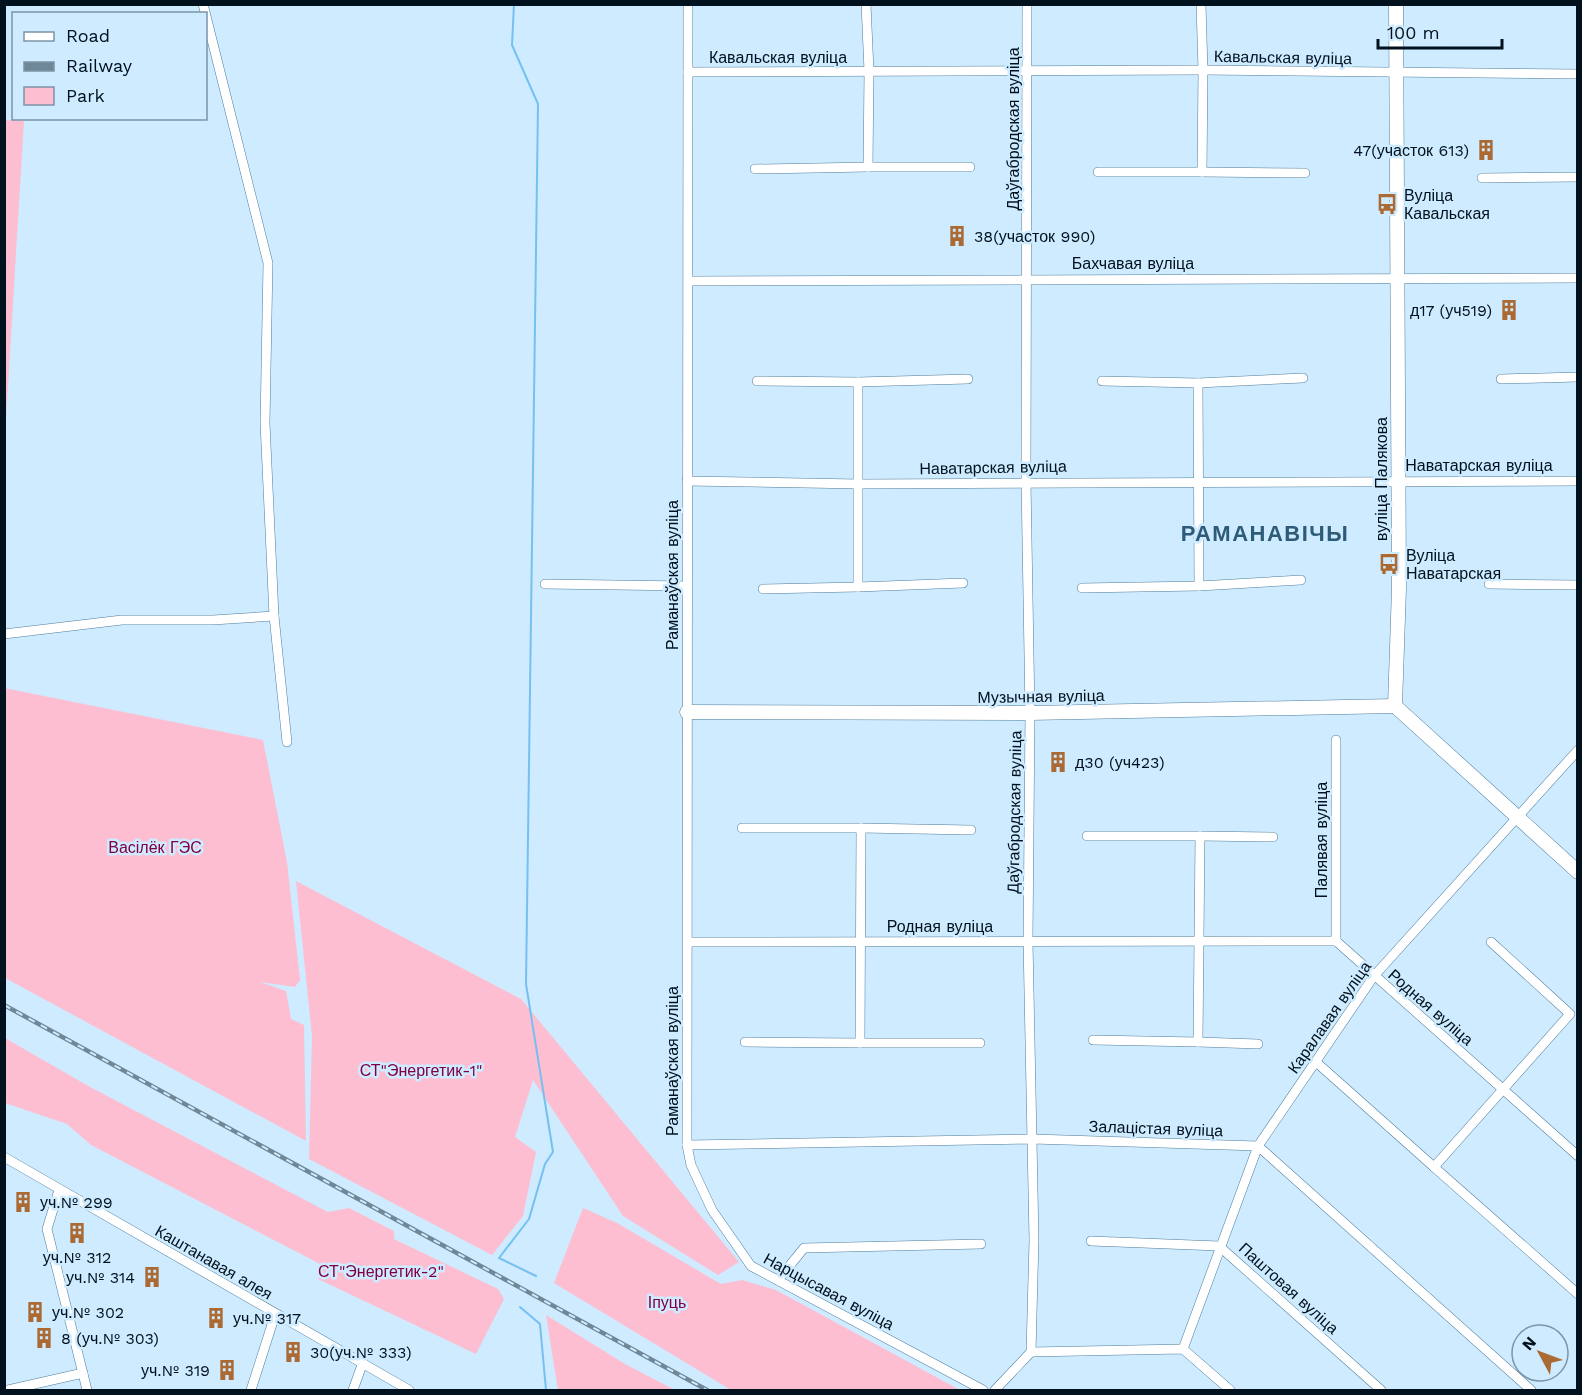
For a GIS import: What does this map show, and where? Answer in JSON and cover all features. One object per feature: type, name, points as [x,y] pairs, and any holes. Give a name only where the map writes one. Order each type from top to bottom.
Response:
[{"type":"street","name":"Раманаўская вуліца","points":[[687,4],[689,281],[686,586],[687,1145]]},
{"type":"street","name":"Кавальская вуліца","points":[[866,4],[869,71],[867,167]]},
{"type":"street","name":"Даўгабродская вуліца","points":[[1028,4],[1026,481],[1030,713],[1028,940],[1034,1240],[1031,1352]]},
{"type":"street","name":"Кавальская вуліца","points":[[1200,4],[1203,70],[1202,172]]},
{"type":"street","name":"вуліца Палякова","points":[[1395,706],[1399,588],[1396,4]]},
{"type":"street","points":[[207,16],[268,263],[265,423],[274,616],[286,742]]},
{"type":"street","name":"Кавальская вуліца","points":[[688,72],[1203,70],[1578,74]]},
{"type":"street","points":[[755,169],[970,167]]},
{"type":"street","points":[[1098,172],[1305,173]]},
{"type":"street","points":[[1482,178],[1578,177]]},
{"type":"street","name":"Бахчавая вуліца","points":[[689,281],[1578,278]]},
{"type":"street","points":[[1102,381],[1198,383],[1303,378]]},
{"type":"street","points":[[1501,379],[1578,378]]},
{"type":"street","points":[[757,381],[858,382],[968,379]]},
{"type":"street","points":[[858,382],[858,587]]},
{"type":"street","points":[[1198,383],[1200,586]]},
{"type":"street","name":"Наватарская вуліца","points":[[687,481],[859,484],[1026,481],[1578,481]]},
{"type":"street","points":[[1082,588],[1200,586],[1300,580]]},
{"type":"street","points":[[763,590],[963,583]]},
{"type":"street","points":[[546,584],[686,586]]},
{"type":"street","points":[[1489,584],[1578,585]]},
{"type":"street","points":[[4,634],[122,620],[213,620],[274,616]]},
{"type":"street","points":[[1395,706],[1578,872]]},
{"type":"street","name":"Музычная вуліца","points":[[687,712],[1030,713],[1395,706]]},
{"type":"street","name":"Палявая вуліца","points":[[1336,740],[1336,941]]},
{"type":"street","name":"Каралавая вуліца","points":[[1182,1349],[1258,1146],[1374,976],[1578,750]]},
{"type":"street","points":[[742,828],[971,830]]},
{"type":"street","points":[[860,1043],[861,828]]},
{"type":"street","points":[[1087,836],[1273,837]]},
{"type":"street","points":[[1198,1042],[1200,836]]},
{"type":"street","name":"Родная вуліца","points":[[688,942],[1200,939],[1336,941],[1578,1156]]},
{"type":"street","points":[[1434,1167],[1502,1088],[1574,1017],[1491,942]]},
{"type":"street","points":[[1093,1040],[1258,1044]]},
{"type":"street","points":[[745,1042],[980,1043]]},
{"type":"street","points":[[1316,1062],[1578,1294]]},
{"type":"street","name":"Залацістая вуліца","points":[[687,1145],[1033,1139],[1258,1146]]},
{"type":"street","name":"Нарцысавая вуліца","points":[[687,1145],[691,1165],[712,1210],[751,1266],[983,1390]]},
{"type":"street","points":[[1258,1146],[1531,1390]]},
{"type":"street","name":"Каштанавая алея","points":[[4,1157],[275,1315],[363,1362],[409,1390]]},
{"type":"street","points":[[59,1190],[46,1229],[87,1390]]},
{"type":"street","name":"Паштовая вуліца","points":[[1091,1241],[1219,1246],[1381,1390]]},
{"type":"street","points":[[778,1280],[804,1248],[981,1244]]},
{"type":"street","points":[[251,1390],[275,1315]]},
{"type":"street","points":[[995,1390],[1031,1352],[1182,1349],[1230,1390]]},
{"type":"street","points":[[352,1390],[363,1362]]},
{"type":"street","points":[[8,1390],[83,1373]]},
{"type":"green space","points":[[4,120],[24,121],[5,436]]},
{"type":"green space","name":"Васілёк ГЭС","points":[[4,688],[263,740],[287,862],[300,980],[295,987],[260,982],[286,991],[291,1019],[304,1025],[306,1141],[5,978]]},
{"type":"green space","name":"СТ\"Энергетик-1\"","points":[[296,881],[521,999],[739,1262],[718,1275],[623,1216],[533,1080],[515,1137],[536,1152],[523,1216],[492,1255],[309,1159],[312,1036]]},
{"type":"green space","name":"СТ\"Энергетик-2\"","points":[[5,1038],[90,1087],[328,1212],[349,1208],[394,1231],[394,1239],[498,1289],[504,1299],[476,1354],[318,1279],[324,1266],[91,1145],[67,1124],[5,1103]]},
{"type":"green space","name":"Іпуць","points":[[583,1208],[617,1223],[721,1284],[742,1280],[776,1290],[960,1390],[731,1390],[554,1283]]},
{"type":"green space","points":[[546,1315],[625,1364],[675,1390],[558,1390]]},
{"type":"waterway","points":[[514,4],[512,45],[538,104],[526,984],[553,1152],[545,1164],[529,1219],[499,1258],[536,1276]]},
{"type":"waterway","points":[[520,1307],[540,1324],[546,1390]]},
{"type":"railway","points":[[4,1005],[707,1390]]},
{"type":"place","name":"47(участок 613)","points":[[1486,150]]},
{"type":"place","name":"Вуліца Кавальская","points":[[1387,204]]},
{"type":"place","name":"38(участок 990)","points":[[957,236]]},
{"type":"place","name":"д17 (уч519)","points":[[1509,310]]},
{"type":"place","name":"Вуліца Наватарская","points":[[1389,564]]},
{"type":"place","name":"д30 (уч423)","points":[[1058,762]]},
{"type":"place","name":"уч.№ 299","points":[[23,1202]]},
{"type":"place","name":"уч.№ 312","points":[[77,1233]]},
{"type":"place","name":"уч.№ 314","points":[[152,1277]]},
{"type":"place","name":"уч.№ 302","points":[[35,1312]]},
{"type":"place","name":"уч.№ 317","points":[[216,1318]]},
{"type":"place","name":"8 (уч.№ 303)","points":[[44,1338]]},
{"type":"place","name":"30(уч.№ 333)","points":[[293,1352]]},
{"type":"place","name":"уч.№ 319","points":[[227,1370]]},
{"type":"district","name":"РАМАНАВІЧЫ","points":[[1265,533]]}]
